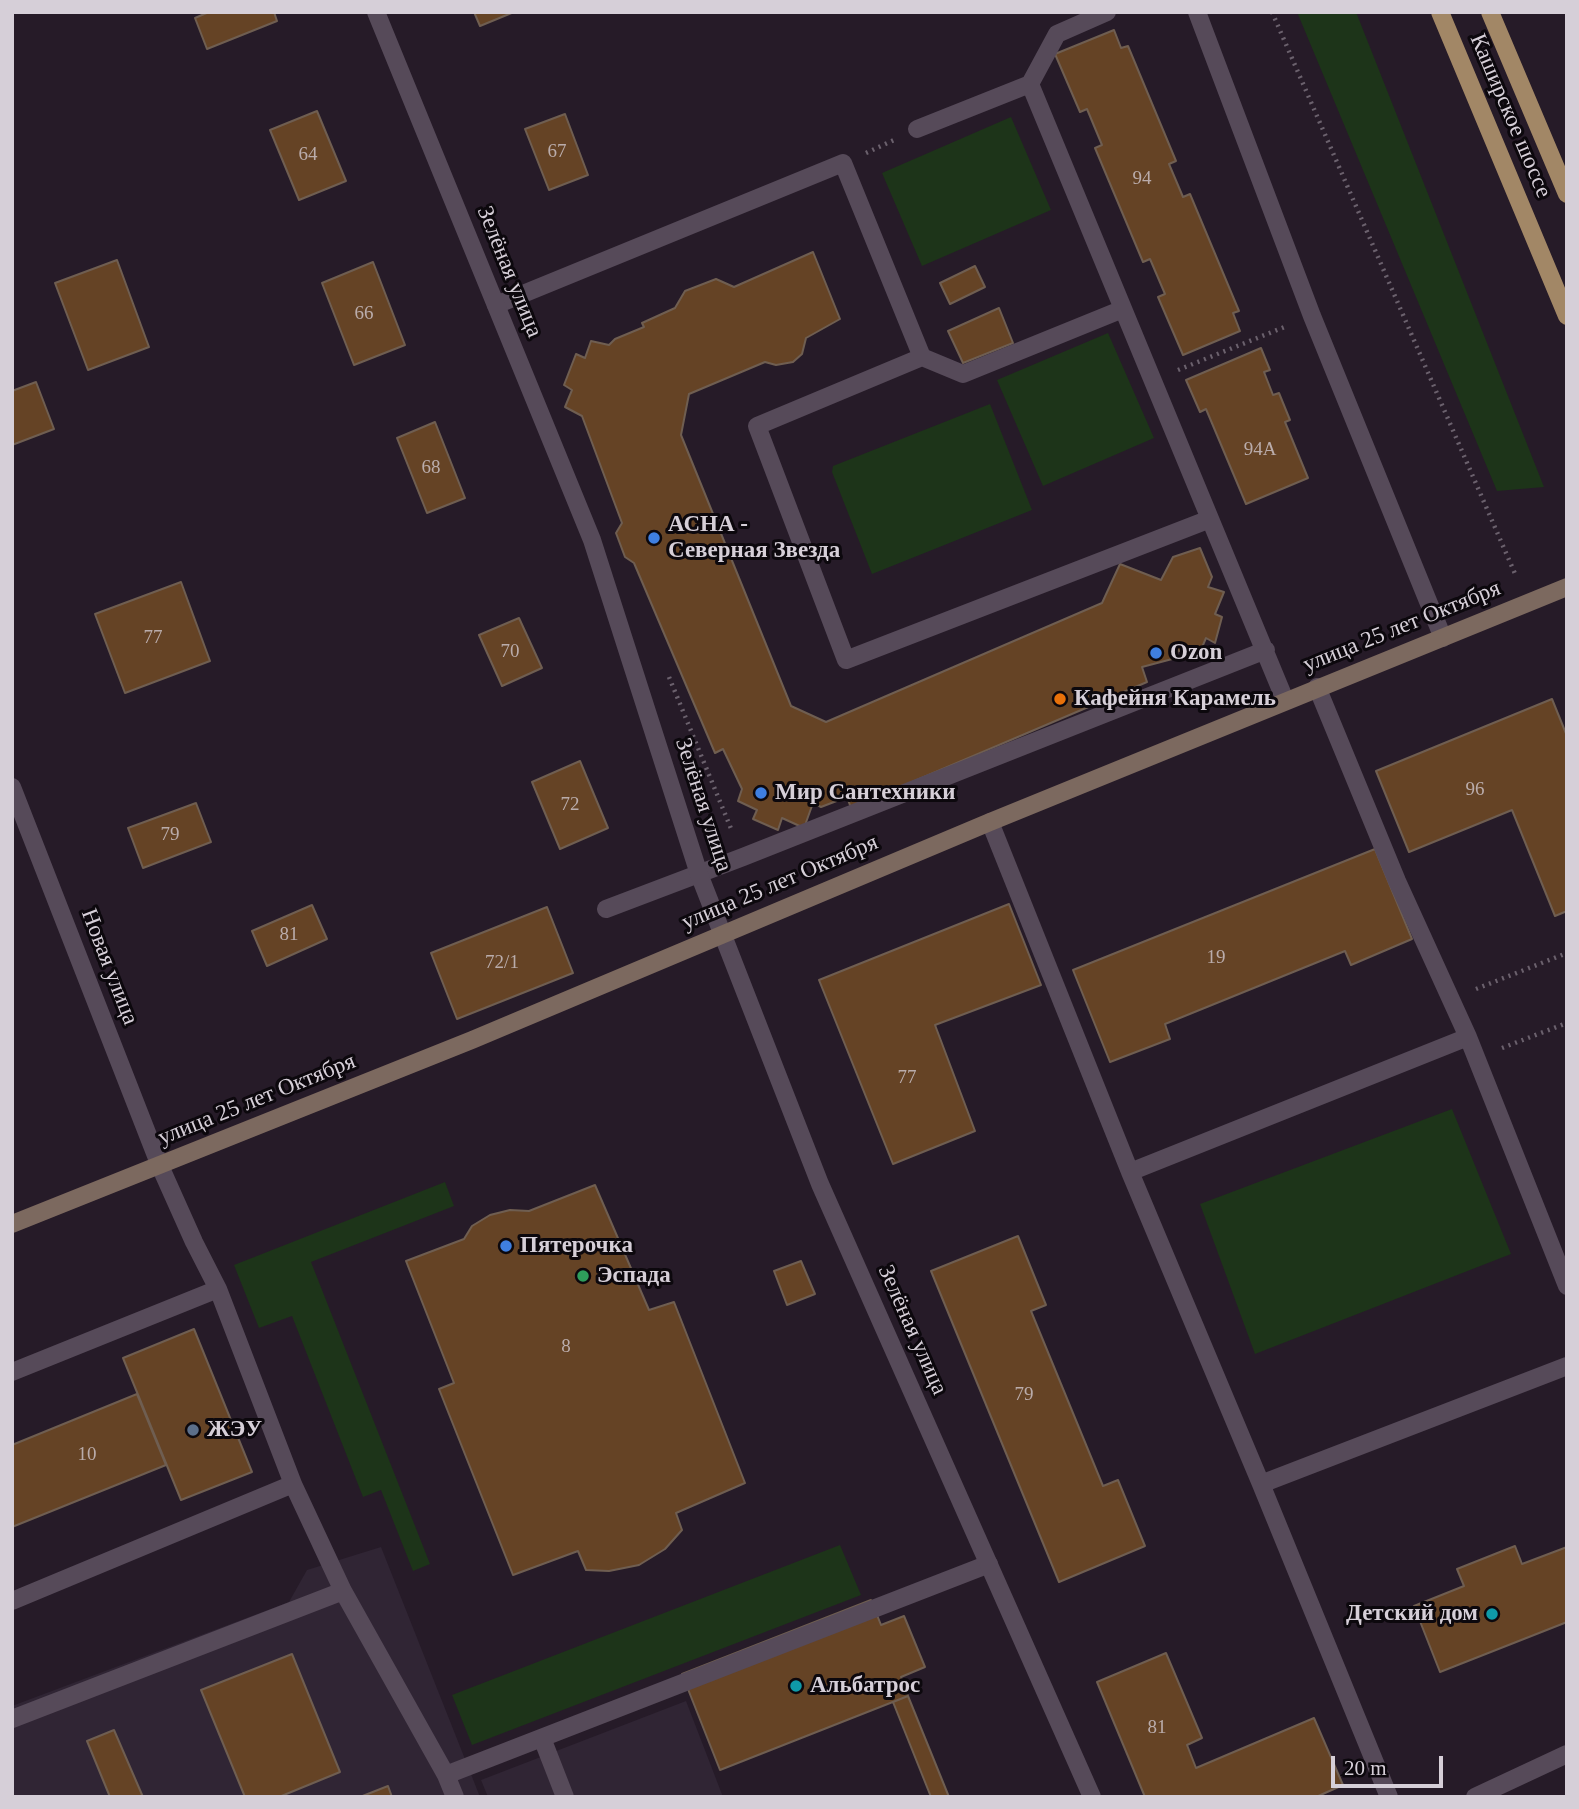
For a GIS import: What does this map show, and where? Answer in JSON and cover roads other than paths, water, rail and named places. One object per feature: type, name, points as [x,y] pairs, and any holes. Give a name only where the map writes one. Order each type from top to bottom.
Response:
[{"type":"main road","name":"Каширское шоссе","points":[[1440,12],[1567,316]]},
{"type":"main road","name":"Каширское шоссе","points":[[1490,12],[1567,194]]},
{"type":"street","name":"Зелёная улица","points":[[376,12],[592,540],[699,874],[820,1184],[1092,1797]]},
{"type":"street","points":[[917,129],[1030,84],[1057,34],[1107,12]]},
{"type":"street","points":[[1197,12],[1312,316],[1443,638]]},
{"type":"street","points":[[1030,84],[1285,700]]},
{"type":"street","points":[[496,305],[843,163],[922,357]]},
{"type":"street","points":[[1123,310],[962,373],[922,357],[757,426],[846,660],[1210,519]]},
{"type":"street","name":"улица 25 лет Октября","points":[[12,1224],[472,1040],[990,821],[1567,587]]},
{"type":"street","points":[[606,909],[1266,650]]},
{"type":"street","points":[[1317,687],[1392,869],[1468,1037],[1567,1286]]},
{"type":"street","name":"Новая улица","points":[[12,787],[160,1166],[218,1289],[293,1483],[343,1591],[446,1775],[455,1797]]},
{"type":"street","points":[[990,821],[1130,1172],[1389,1797]]},
{"type":"street","points":[[1130,1172],[1468,1037]]},
{"type":"street","points":[[12,1372],[218,1289]]},
{"type":"street","points":[[1261,1484],[1567,1366]]},
{"type":"street","points":[[12,1601],[293,1483]]},
{"type":"street","points":[[446,1775],[989,1564]]},
{"type":"street","points":[[12,1719],[343,1591]]},
{"type":"street","points":[[542,1738],[565,1797]]},
{"type":"street","points":[[1475,1797],[1567,1754]]},
{"type":"place","name":"АСНА - Северная Звезда","points":[[654,538]]},
{"type":"place","name":"Ozon","points":[[1156,653]]},
{"type":"place","name":"Кафейня Карамель","points":[[1060,699]]},
{"type":"place","name":"Мир Сантехники","points":[[761,793]]},
{"type":"place","name":"Пятерочка","points":[[506,1246]]},
{"type":"place","name":"Эспада","points":[[583,1276]]},
{"type":"place","name":"ЖЭУ","points":[[193,1430]]},
{"type":"place","name":"Детский дом","points":[[1492,1614]]},
{"type":"place","name":"Альбатрос","points":[[796,1686]]}]
